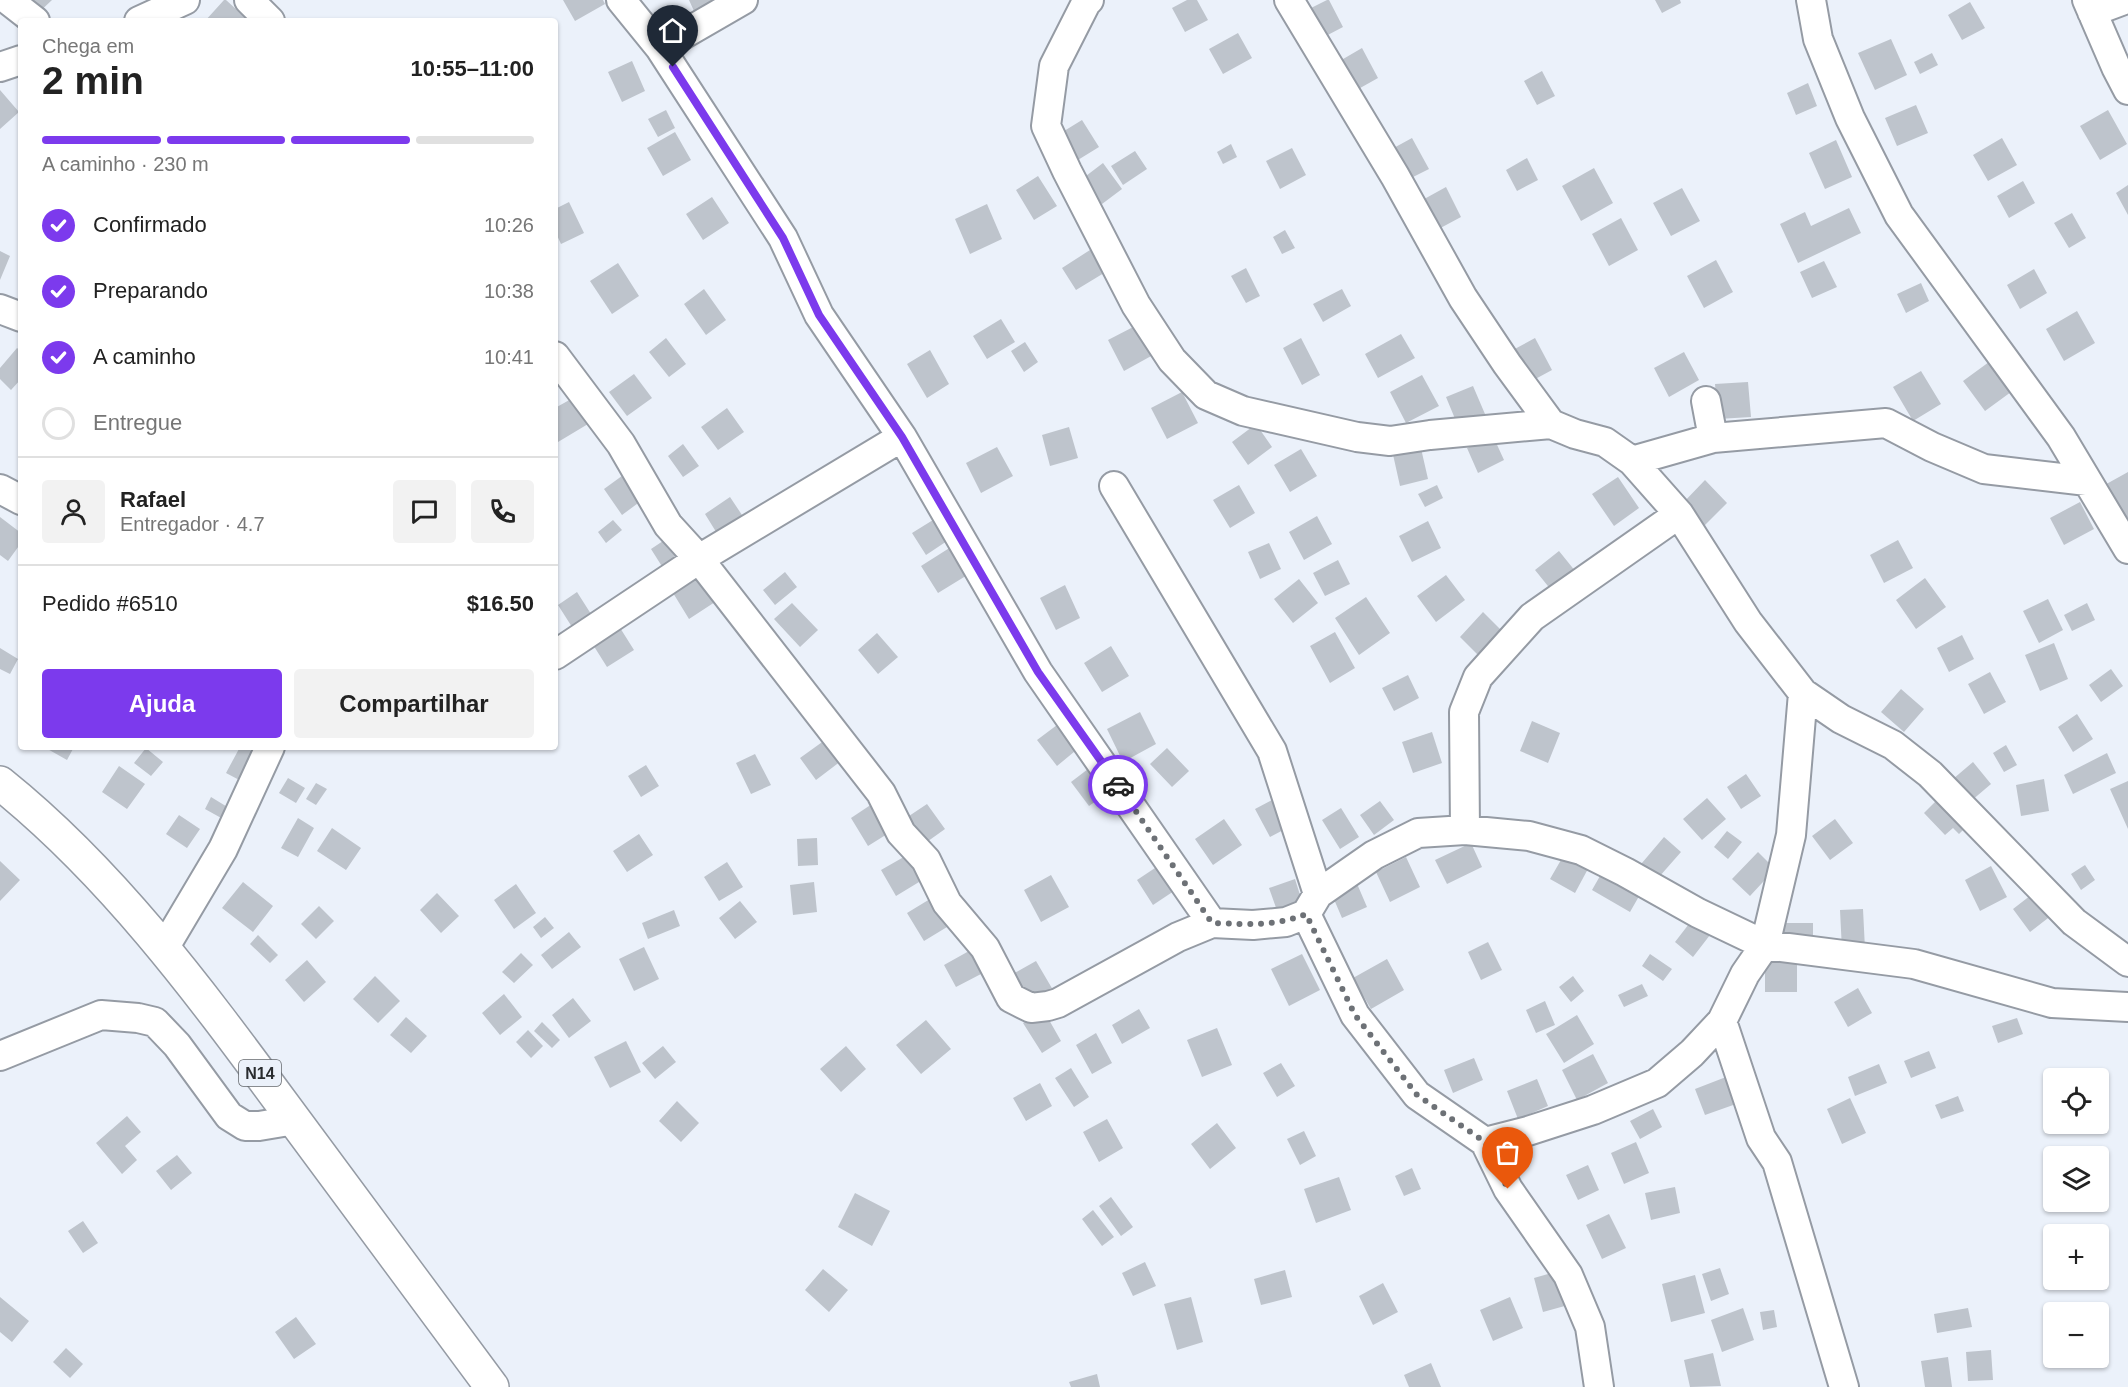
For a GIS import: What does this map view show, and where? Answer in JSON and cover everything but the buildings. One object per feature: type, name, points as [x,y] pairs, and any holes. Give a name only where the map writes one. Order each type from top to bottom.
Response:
[{"type":"main road","name":"N14","points":[[0,783],[29,806],[107,883],[213,1010],[492,1387]]},
{"type":"street","points":[[8,0],[31,18]]},
{"type":"street","points":[[146,18],[185,0]]},
{"type":"street","points":[[249,0],[267,18]]},
{"type":"street","points":[[621,0],[660,48],[783,238],[819,315],[902,437],[1038,672],[1212,923]]},
{"type":"street","points":[[660,48],[743,0]]},
{"type":"street","points":[[1089,0],[1054,66],[1046,126],[1136,305],[1172,360],[1206,395],[1243,411],[1357,437],[1390,441],[1551,424],[1575,434],[1605,442],[1632,461],[1679,514],[1748,622],[1803,693],[1841,719],[1893,745],[1930,774],[2074,922],[2128,962]]},
{"type":"street","points":[[1289,0],[1395,176],[1463,298],[1551,424]]},
{"type":"street","points":[[1811,0],[1818,39],[1850,118],[1899,215],[2061,437],[2128,549]]},
{"type":"street","points":[[2124,0],[2090,6],[2128,90]]},
{"type":"street","points":[[0,68],[18,61]]},
{"type":"street","points":[[0,309],[18,316]]},
{"type":"street","points":[[558,360],[621,444],[668,525],[699,559],[881,793],[901,833],[926,860],[947,903],[985,948],[1011,998],[1031,1008],[1058,1003],[1178,937],[1212,923],[1253,925],[1286,922],[1374,855],[1418,833],[1465,830],[1529,836],[1581,850],[1698,913],[1764,945],[1914,964],[2052,1003],[2128,1007]]},
{"type":"street","points":[[1706,401],[1713,438]]},
{"type":"street","points":[[1632,461],[1713,438],[1886,423],[1984,470],[2087,481]]},
{"type":"street","points":[[558,653],[699,559],[902,437]]},
{"type":"street","points":[[1114,486],[1272,751],[1312,904],[1355,1015],[1417,1095],[1485,1142],[1508,1189],[1568,1275],[1590,1327],[1599,1387]]},
{"type":"street","points":[[0,489],[18,498]]},
{"type":"street","points":[[1465,830],[1464,712],[1478,677],[1532,617],[1679,514]]},
{"type":"street","points":[[1485,1142],[1593,1110],[1657,1083],[1692,1053],[1722,1021],[1745,974],[1764,945],[1791,835],[1803,693]]},
{"type":"street","points":[[163,950],[223,849],[269,750]]},
{"type":"street","points":[[0,1056],[101,1015],[138,1018],[154,1022],[177,1045],[229,1116],[244,1126],[295,1120]]},
{"type":"street","points":[[1722,1021],[1761,1138],[1777,1162],[1844,1387]]},
{"type":"way so far","points":[[1118,785],[1212,923],[1253,925],[1286,922],[1306,914],[1355,1015],[1417,1095],[1485,1142],[1508,1189]]},
{"type":"route","points":[[673,67],[783,238],[819,315],[902,437],[961,535],[1038,672],[1118,785]]}]
